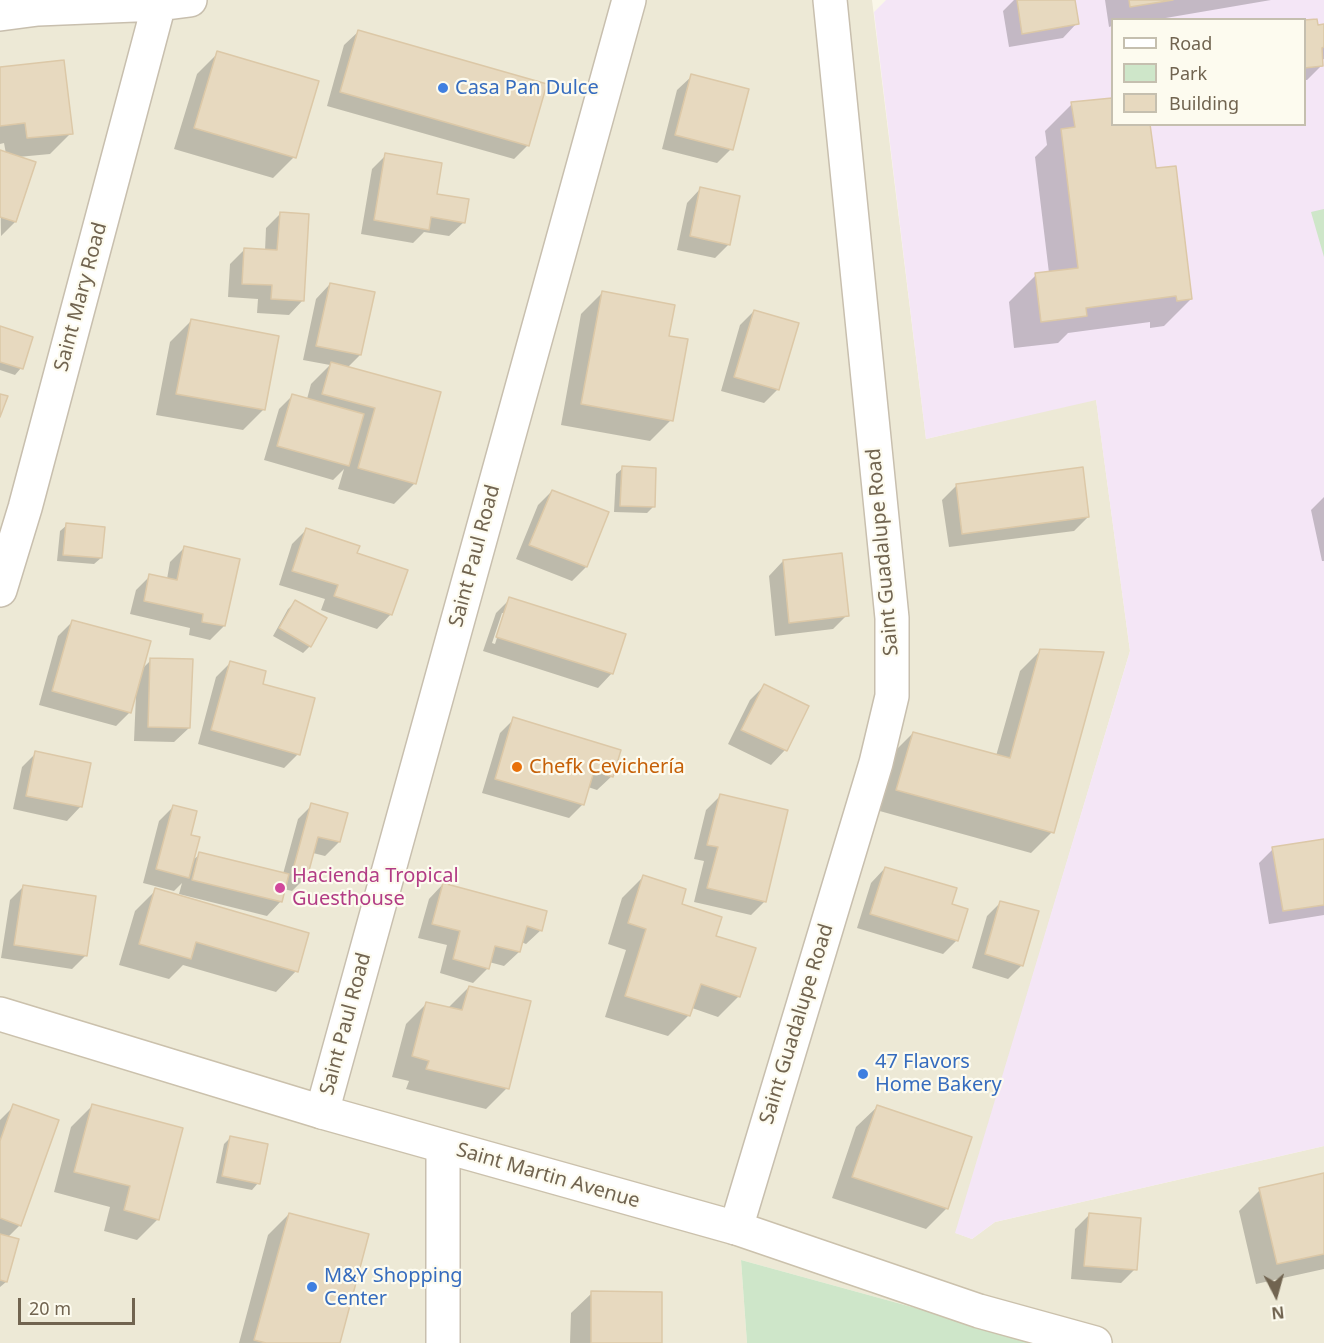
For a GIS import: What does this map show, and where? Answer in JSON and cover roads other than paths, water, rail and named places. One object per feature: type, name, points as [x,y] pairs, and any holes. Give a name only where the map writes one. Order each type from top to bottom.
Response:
[{"type":"street","name":"Saint Paul Road","points":[[322,1112],[629,0]]},
{"type":"street","name":"Saint Guadalupe Road","points":[[736,1228],[876,763],[892,696],[892,618],[830,0]]},
{"type":"street","points":[[0,14],[38,9],[175,2]]},
{"type":"street","name":"Saint Mary Road","points":[[0,590],[12,504],[175,2]]},
{"type":"street","name":"Saint Martin Avenue","points":[[0,1014],[442,1147],[736,1228],[979,1311],[1095,1343]]},
{"type":"street","points":[[442,1147],[443,1343]]},
{"type":"place","name":"Casa Pan Dulce","points":[[443,88]]},
{"type":"place","name":"Chefk Cevichería","points":[[517,767]]},
{"type":"place","name":"Hacienda Tropical Guesthouse","points":[[280,888]]},
{"type":"place","name":"47 Flavors Home Bakery","points":[[863,1074]]},
{"type":"place","name":"M&Y Shopping Center","points":[[312,1287]]}]
